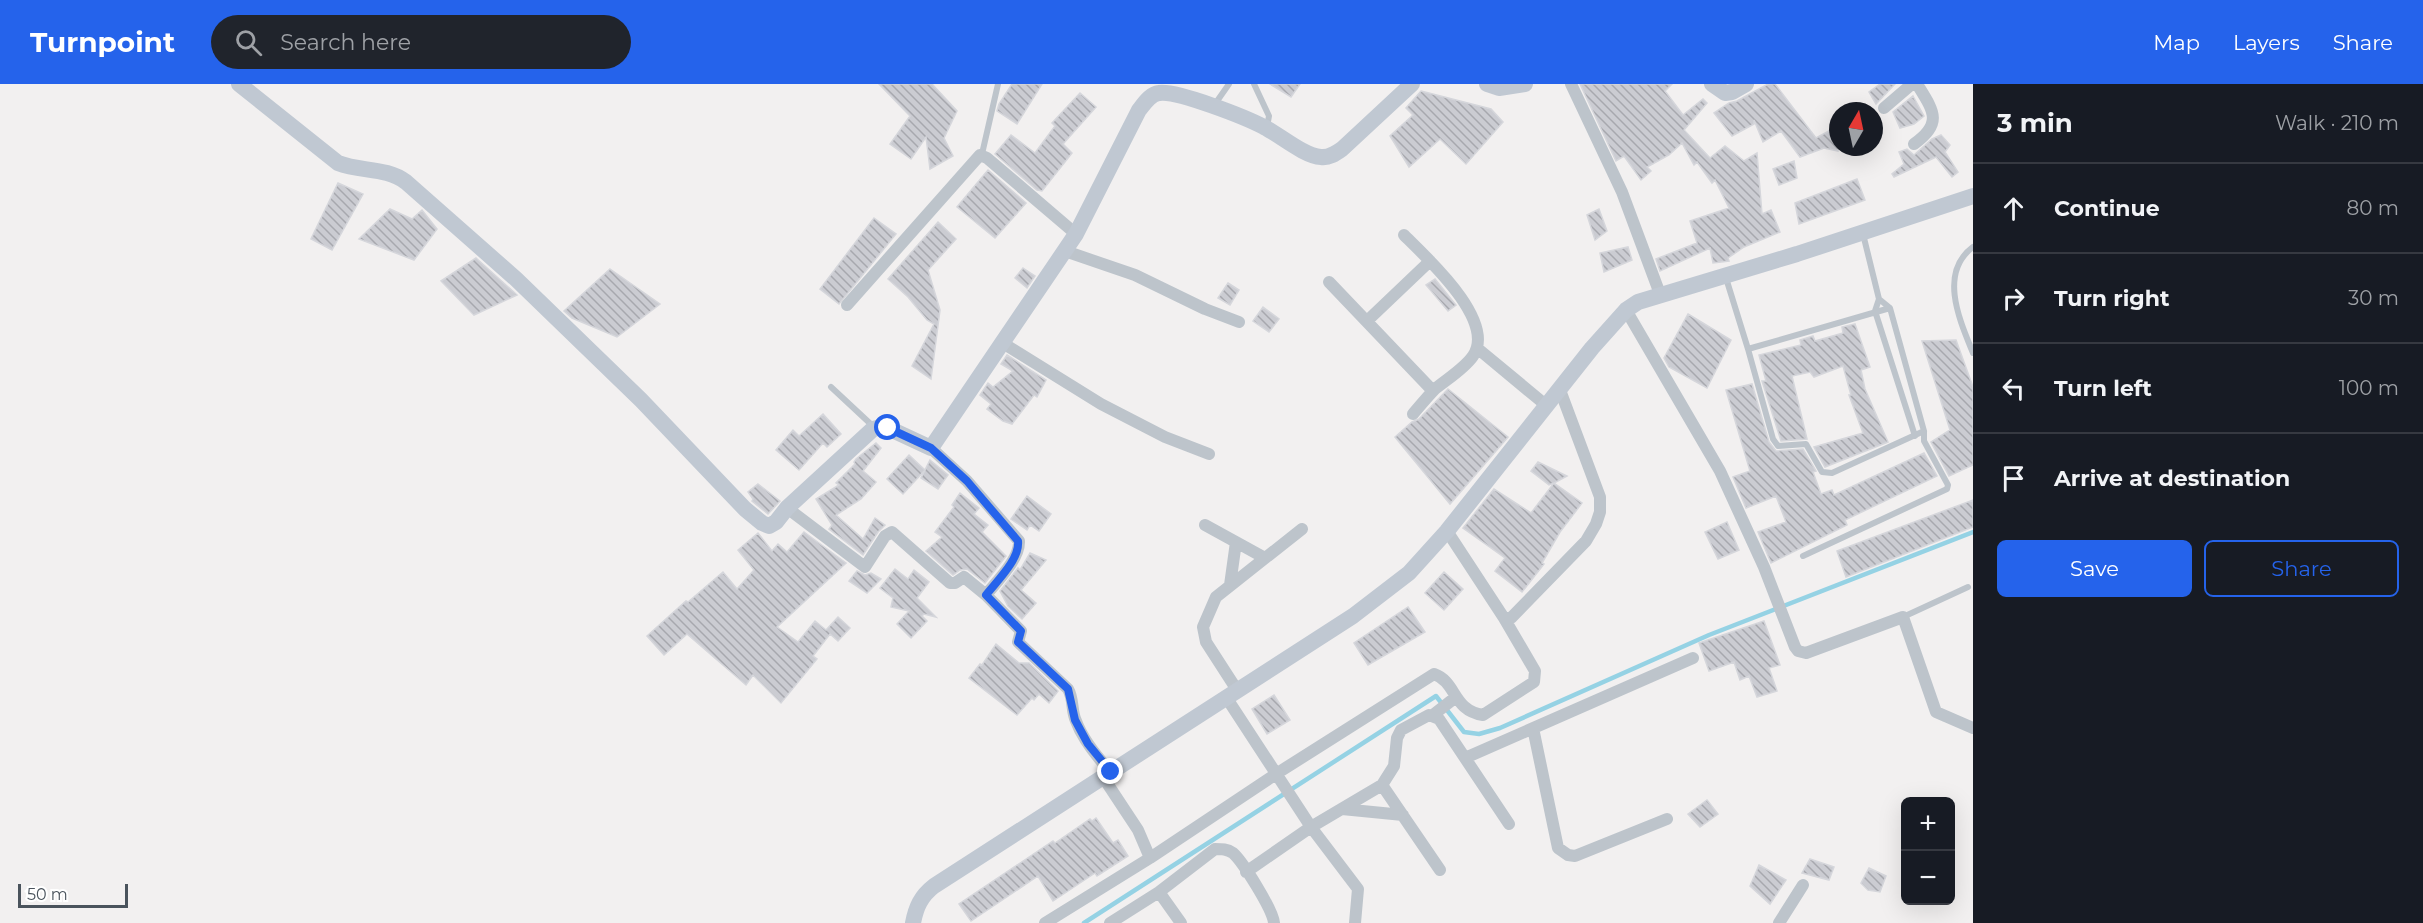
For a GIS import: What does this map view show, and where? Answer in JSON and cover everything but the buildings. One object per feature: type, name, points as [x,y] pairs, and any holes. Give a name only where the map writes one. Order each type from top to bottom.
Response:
[{"type":"street","points":[[239,84],[338,163],[347,167],[393,173],[406,182],[516,279],[641,400],[745,510],[762,523],[769,526],[776,522],[787,508],[875,428],[888,428],[931,448],[967,481],[1018,541],[1018,549],[986,595]]},
{"type":"street","points":[[931,448],[1076,234],[1139,110],[1150,97],[1158,93],[1174,94],[1213,107],[1266,128],[1311,155],[1321,157],[1332,156],[1412,84]]},
{"type":"street","points":[[1487,84],[1499,88],[1525,84]]},
{"type":"street","points":[[1571,84],[1622,192],[1660,294]]},
{"type":"street","points":[[1712,84],[1720,92],[1725,93],[1732,92],[1746,84]]},
{"type":"street","points":[[1884,108],[1912,84]]},
{"type":"street","points":[[1914,144],[1928,132],[1934,119],[1932,110],[1917,84]]},
{"type":"street","points":[[847,304],[982,154],[1076,234]]},
{"type":"street","points":[[913,923],[916,908],[926,892],[1353,616],[1391,589],[1409,573],[1447,531],[1592,348],[1626,310],[1638,302],[1660,294],[1973,196]]},
{"type":"street","points":[[1404,235],[1460,295],[1476,324],[1477,348],[1467,363],[1432,391],[1413,414]]},
{"type":"street","points":[[1065,251],[1135,275],[1205,309],[1239,322]]},
{"type":"street","points":[[1367,321],[1430,261]]},
{"type":"street","points":[[1329,282],[1432,391]]},
{"type":"street","points":[[1626,310],[1720,471],[1764,567],[1798,651],[1806,653],[1903,617],[1936,712],[1973,728]]},
{"type":"street","points":[[1001,342],[1101,404],[1165,437],[1209,454]]},
{"type":"street","points":[[1477,348],[1547,406]]},
{"type":"street","points":[[1504,618],[1511,618],[1586,541],[1596,524],[1599,512],[1600,497],[1560,390]]},
{"type":"street","points":[[787,508],[865,567],[885,536],[892,532],[950,583],[954,584],[964,577],[986,595],[1021,631],[1018,642],[1068,689],[1075,720],[1138,830],[1150,858]]},
{"type":"street","points":[[1205,525],[1265,558]]},
{"type":"street","points":[[1302,529],[1216,597],[1203,627],[1203,633],[1231,694],[1279,779],[1311,827],[1358,889],[1355,923]]},
{"type":"street","points":[[1045,923],[1279,779],[1434,674],[1444,681],[1454,699],[1464,708],[1483,714],[1534,682],[1535,671],[1504,618],[1447,531]]},
{"type":"street","points":[[1230,585],[1236,542]]},
{"type":"street","points":[[1464,758],[1693,658]]},
{"type":"street","points":[[1246,872],[1311,827],[1382,785],[1394,766],[1397,738],[1401,730],[1436,713],[1454,699]]},
{"type":"street","points":[[1436,713],[1509,824]]},
{"type":"street","points":[[1533,728],[1558,848],[1562,851],[1575,856],[1667,819]]},
{"type":"street","points":[[1382,785],[1440,870]]},
{"type":"street","points":[[1342,809],[1403,815]]},
{"type":"street","points":[[1110,923],[1159,892],[1215,849],[1224,849],[1234,854],[1267,903],[1274,923]]},
{"type":"street","points":[[1779,923],[1803,885]]},
{"type":"street","points":[[1159,892],[1181,923]]},
{"type":"lane","points":[[982,154],[998,84]]},
{"type":"lane","points":[[1213,107],[1229,84]]},
{"type":"lane","points":[[1254,84],[1269,116],[1266,128]]},
{"type":"lane","points":[[1803,556],[1944,492],[1948,485],[1924,441],[1924,431],[1890,308],[1880,299],[1862,232]]},
{"type":"lane","points":[[1973,247],[1960,261],[1953,283],[1954,295],[1973,353]]},
{"type":"lane","points":[[1725,274],[1773,439],[1778,446],[1806,444],[1822,472],[1832,473],[1924,431]]},
{"type":"lane","points":[[1880,299],[1875,311],[1914,435],[1924,441]]},
{"type":"lane","points":[[1748,349],[1890,308]]},
{"type":"lane","points":[[831,387],[875,428]]},
{"type":"lane","points":[[1903,617],[1968,587]]},
{"type":"waterway","points":[[1084,923],[1436,696],[1464,732],[1479,734],[1500,728],[1709,635],[1973,532]]},
{"type":"route","points":[[888,428],[931,448],[967,481],[1018,541],[1018,549],[986,595],[1021,631],[1018,642],[1068,689],[1075,720],[1088,744],[1111,772]]}]
